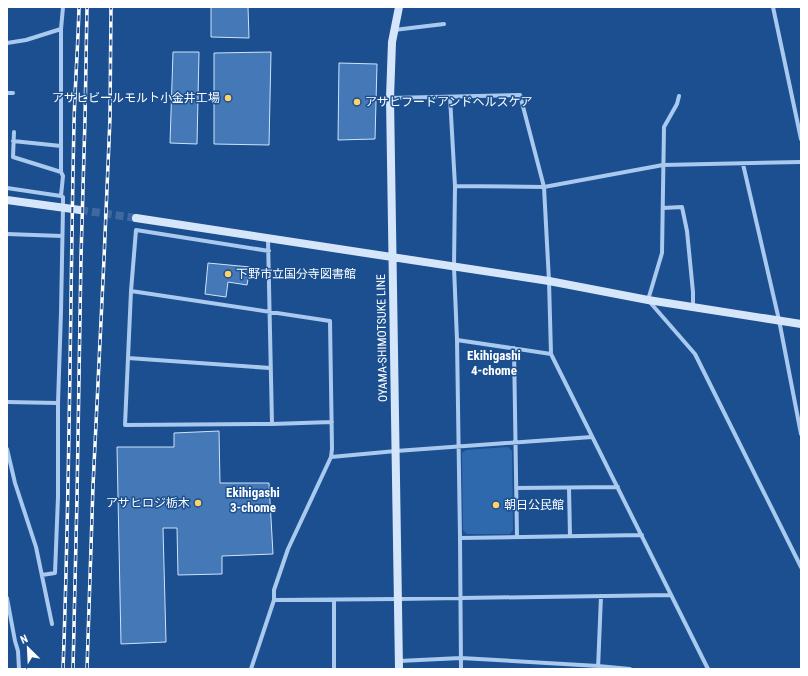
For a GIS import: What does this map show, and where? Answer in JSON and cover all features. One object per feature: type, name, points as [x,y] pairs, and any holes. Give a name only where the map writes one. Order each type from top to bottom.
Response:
[{"type":"street","points":[[42,575],[55,573],[58,497],[58,402],[63,208],[63,198],[61,196],[63,176],[61,29],[63,7]]},
{"type":"street","name":"OYAMA-SHIMOTSUKE LINE","points":[[399,7],[392,42],[390,98],[399,665]]},
{"type":"street","points":[[774,7],[801,139]]},
{"type":"street","points":[[394,30],[444,24]]},
{"type":"street","points":[[7,43],[26,40],[61,29]]},
{"type":"street","points":[[7,93],[13,93]]},
{"type":"street","points":[[390,98],[520,95],[544,187],[551,354],[708,669]]},
{"type":"street","points":[[648,300],[662,253],[664,127],[677,104],[679,96]]},
{"type":"street","points":[[450,97],[455,186],[454,267],[459,447],[461,669]]},
{"type":"street","points":[[13,157],[14,132]]},
{"type":"street","points":[[13,141],[62,146]]},
{"type":"street","points":[[7,155],[62,172]]},
{"type":"street","points":[[455,186],[544,187],[663,165],[801,162]]},
{"type":"street","points":[[743,164],[779,320],[801,434]]},
{"type":"street","points":[[7,188],[61,196]]},
{"type":"street","points":[[7,200],[80,210]]},
{"type":"street","points":[[662,208],[682,207],[687,231],[693,307]]},
{"type":"street","points":[[136,218],[549,282],[648,300],[801,324]]},
{"type":"street","points":[[269,251],[136,230],[130,291],[125,425],[332,422]]},
{"type":"street","points":[[7,234],[62,236]]},
{"type":"street","points":[[268,239],[272,424]]},
{"type":"street","points":[[130,291],[330,321],[332,422],[331,457],[288,549],[274,590],[274,600],[251,669]]},
{"type":"street","points":[[648,300],[695,354],[801,567]]},
{"type":"street","points":[[457,340],[551,354]]},
{"type":"street","points":[[514,348],[516,537]]},
{"type":"street","points":[[128,358],[270,368]]},
{"type":"street","points":[[7,402],[58,402]]},
{"type":"street","points":[[331,457],[592,437]]},
{"type":"street","points":[[7,449],[15,482],[36,547],[52,624]]},
{"type":"street","points":[[516,488],[618,487]]},
{"type":"street","points":[[569,488],[570,536]]},
{"type":"street","points":[[460,538],[642,535]]},
{"type":"street","points":[[274,600],[671,595]]},
{"type":"street","points":[[598,667],[601,596]]},
{"type":"street","points":[[7,598],[8,614],[18,651],[19,669]]},
{"type":"street","points":[[334,600],[334,669]]},
{"type":"street","points":[[399,665],[460,658],[630,669]]},
{"type":"shaded area","points":[[508,447],[512,451],[513,530],[510,534],[467,534],[463,530],[462,453],[466,450]]},
{"type":"building","points":[[211,7],[248,7],[249,38],[211,37]]},
{"type":"building","points":[[173,52],[199,52],[197,144],[170,143]]},
{"type":"building","points":[[271,52],[269,145],[214,144],[214,53]]},
{"type":"building","name":"アサヒフードアンドヘルスケア","points":[[339,63],[377,64],[375,139],[338,140]]},
{"type":"building","name":"下野市立国分寺図書館","points":[[208,263],[250,267],[247,285],[228,282],[226,297],[205,294]]},
{"type":"building","points":[[219,431],[220,483],[269,483],[273,554],[222,556],[222,574],[178,575],[177,528],[163,528],[166,642],[121,644],[117,447],[174,447],[174,433]]},
{"type":"tunnel","points":[[80,210],[136,218]]},
{"type":"railway","points":[[63,669],[69,464],[74,123],[79,7]]},
{"type":"railway","points":[[73,669],[87,7]]},
{"type":"railway","points":[[87,669],[93,486],[110,118],[111,7]]},
{"type":"place","name":"アサヒビールモルト小金井工場","points":[[228,98]]},
{"type":"place","name":"アサヒフードアンドヘルスケア","points":[[357,102]]},
{"type":"place","name":"下野市立国分寺図書館","points":[[228,274]]},
{"type":"place","name":"アサヒロジ栃木","points":[[198,503]]},
{"type":"place","name":"朝日公民館","points":[[496,505]]},
{"type":"district","name":"Ekihigashi 4-chome","points":[[494,362]]},
{"type":"district","name":"Ekihigashi 3-chome","points":[[253,500]]}]
